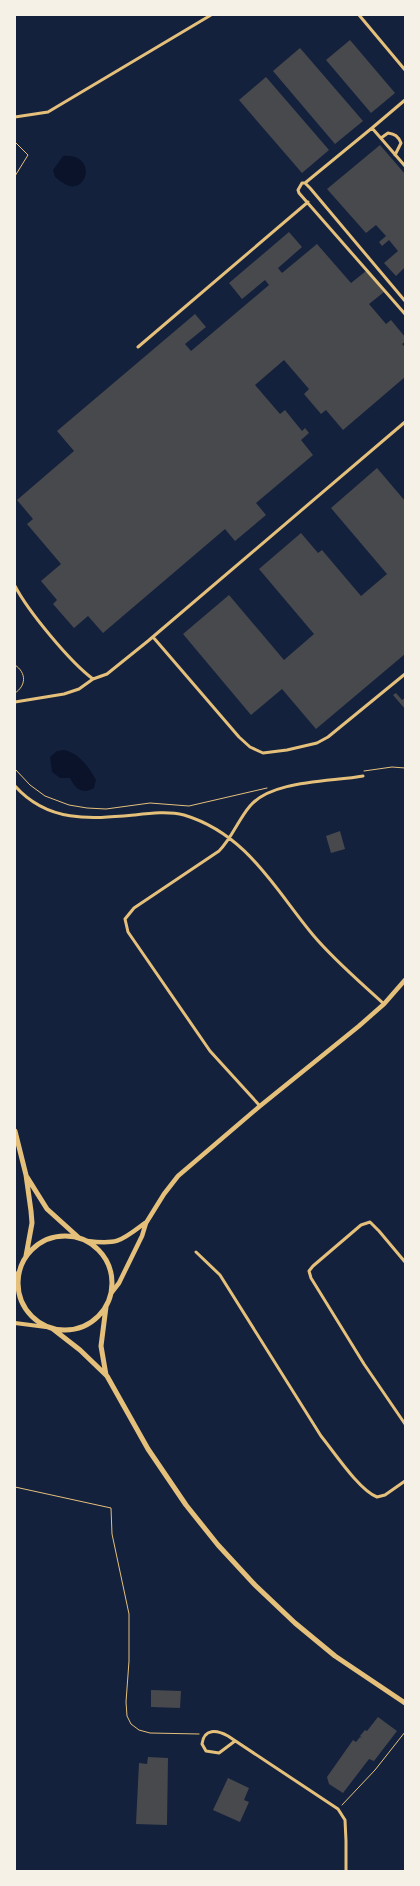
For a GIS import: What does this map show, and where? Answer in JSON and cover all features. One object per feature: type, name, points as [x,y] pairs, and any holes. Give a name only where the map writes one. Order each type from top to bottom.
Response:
[{"type":"highway","points":[[15,1131],[26,1175],[32,1223],[26,1256]]},
{"type":"highway","points":[[26,1175],[47,1209],[78,1238]]},
{"type":"highway","points":[[64,1236],[87,1241],[105,1257],[110,1268],[112,1292],[106,1307],[99,1317],[89,1325],[78,1329],[65,1331],[46,1327],[28,1314],[22,1305],[17,1273],[26,1256],[36,1246],[49,1238],[64,1236]]},
{"type":"highway","points":[[106,1307],[101,1346],[106,1376]]},
{"type":"highway","points":[[53,1329],[80,1350],[106,1376],[148,1449],[186,1505],[218,1545],[295,1623],[335,1656],[405,1703]]},
{"type":"main road","points":[[112,1292],[119,1283],[142,1236],[146,1222],[178,1176],[260,1106],[359,1026],[384,1004],[405,980]]},
{"type":"main road","points":[[87,1241],[112,1243],[125,1239],[146,1222]]},
{"type":"street","points":[[15,117],[48,112],[211,15]]},
{"type":"street","points":[[359,15],[405,70]]},
{"type":"street","points":[[405,100],[302,184],[298,190],[298,193],[308,202],[405,314]]},
{"type":"street","points":[[372,128],[405,166]]},
{"type":"street","points":[[381,138],[388,133],[398,137],[401,143],[395,154]]},
{"type":"street","points":[[305,183],[405,301]]},
{"type":"street","points":[[138,347],[308,202]]},
{"type":"street","points":[[15,702],[64,694],[79,689],[94,678],[107,674],[405,422]]},
{"type":"street","points":[[15,586],[21,598],[58,643],[84,671],[94,678]]},
{"type":"street","points":[[153,637],[239,737],[250,748],[262,753],[287,750],[323,740],[405,674]]},
{"type":"street","points":[[260,1106],[210,1051],[128,932],[125,919],[134,908],[219,851],[250,806],[268,792],[304,784],[363,776]]},
{"type":"street","points":[[15,786],[22,795],[40,806],[59,814],[80,818],[103,818],[155,812],[183,815],[208,825],[250,854],[326,951],[384,1004]]},
{"type":"street","points":[[405,1262],[370,1222],[361,1225],[309,1271],[311,1278],[364,1364],[405,1424]]},
{"type":"street","points":[[196,1252],[220,1275],[321,1436],[340,1461],[370,1493],[378,1497],[385,1496],[405,1481]]},
{"type":"street","points":[[15,1323],[46,1327]]},
{"type":"street","points":[[235,1740],[223,1751],[214,1754],[204,1748],[202,1744],[205,1734],[213,1730],[218,1731],[235,1740],[338,1809],[345,1820],[346,1871]]},
{"type":"path","points":[[15,142],[28,155],[15,176]]},
{"type":"path","points":[[15,665],[23,672],[24,677],[21,689],[15,693]]},
{"type":"path","points":[[15,769],[30,785],[45,796],[69,805],[106,809],[150,803],[189,806]]},
{"type":"path","points":[[15,1487],[111,1508],[112,1534],[129,1614],[127,1716],[131,1724],[150,1733],[205,1734]]},
{"type":"path","points":[[338,1809],[375,1770],[405,1732]]},
{"type":"water","points":[[63,156],[74,157],[81,160],[85,165],[85,178],[76,186],[69,186],[55,177],[53,170]]},
{"type":"water","points":[[64,750],[74,754],[91,771],[96,780],[94,788],[86,791],[80,790],[70,778],[60,778],[52,772],[50,757],[57,751]]},
{"type":"building","points":[[350,40],[395,93],[371,113],[326,60]]},
{"type":"building","points":[[300,48],[363,121],[335,144],[273,71]]},
{"type":"building","points":[[266,77],[329,150],[302,173],[239,100]]},
{"type":"building","points":[[380,145],[405,174],[405,267],[396,276],[384,263],[398,251],[389,240],[382,246],[379,242],[386,236],[376,225],[366,233],[327,189]]},
{"type":"building","points":[[289,232],[302,247],[278,268],[282,273],[317,244],[351,283],[366,271],[384,292],[369,304],[386,324],[391,320],[405,337],[405,342],[402,344],[405,347],[405,377],[343,430],[326,410],[321,414],[304,394],[309,389],[284,360],[255,385],[280,414],[285,410],[302,431],[305,428],[309,433],[301,440],[313,455],[256,503],[266,515],[235,541],[225,529],[103,633],[88,616],[74,628],[53,604],[57,600],[41,581],[61,564],[27,524],[33,519],[17,500],[74,451],[57,431],[195,314],[206,327],[185,344],[191,351],[269,285],[265,280],[242,299],[229,283]]},
{"type":"building","points":[[377,468],[405,501],[405,654],[316,729],[282,689],[251,715],[183,634],[229,595],[284,660],[314,634],[259,569],[301,533],[318,553],[322,550],[361,596],[387,574],[331,508]]},
{"type":"building","points":[[396,693],[402,700],[405,698],[405,709],[393,695]]},
{"type":"building","points":[[340,831],[345,849],[331,853],[326,836]]},
{"type":"building","points":[[151,1690],[181,1691],[180,1708],[151,1707]]},
{"type":"building","points":[[378,1717],[397,1731],[374,1761],[369,1759],[343,1793],[329,1784],[327,1777],[353,1740],[356,1742],[360,1737],[362,1738],[360,1736],[365,1730],[367,1731]]},
{"type":"building","points":[[148,1757],[168,1758],[167,1825],[136,1824],[139,1763],[147,1764]]},
{"type":"building","points":[[228,1778],[249,1788],[244,1800],[249,1802],[240,1822],[213,1810]]}]
